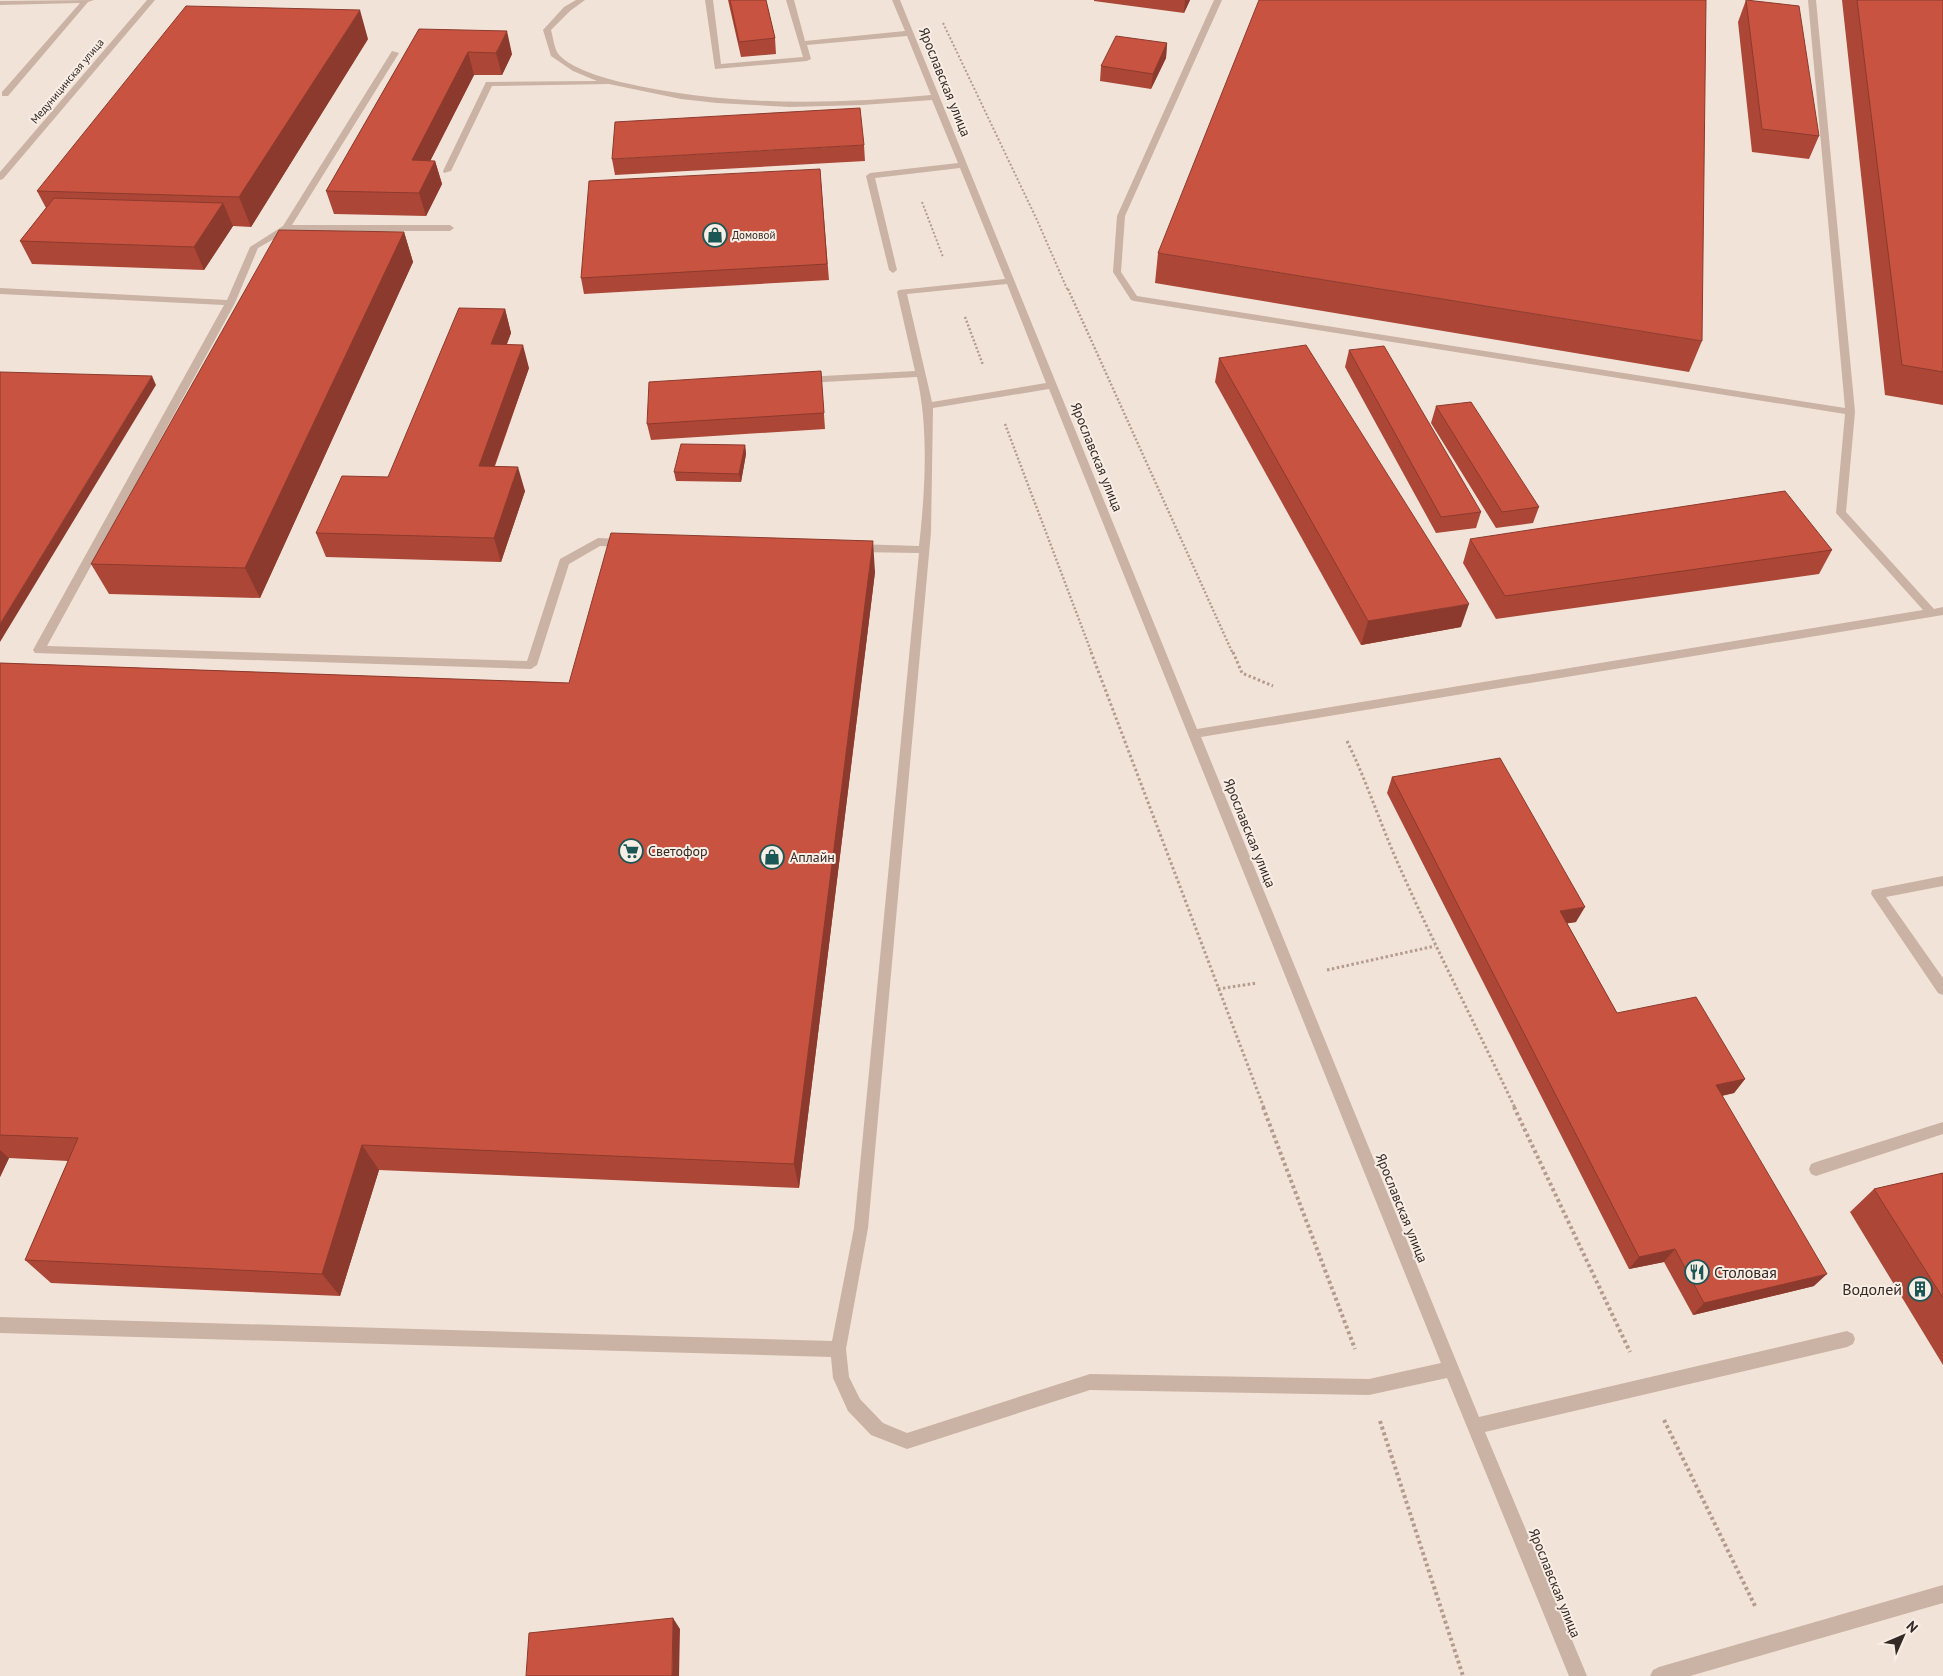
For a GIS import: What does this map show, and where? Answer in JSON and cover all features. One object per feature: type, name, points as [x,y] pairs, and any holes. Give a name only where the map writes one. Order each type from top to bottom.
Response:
[{"type":"street","points":[[2,96],[86,0]]},
{"type":"street","points":[[0,3],[93,0]]},
{"type":"street","name":"Медуницинская улица","points":[[0,177],[151,0]]},
{"type":"street","points":[[581,0],[567,9],[547,30],[554,54],[579,71],[616,83],[666,94],[774,106],[833,106],[936,97]]},
{"type":"street","points":[[709,0],[718,66],[807,60],[790,0]]},
{"type":"street","name":"Ярославская улица","points":[[896,0],[1474,1426],[1578,1676]]},
{"type":"street","points":[[1218,0],[1121,216],[1117,272],[1134,298],[1850,412]]},
{"type":"street","points":[[1812,0],[1850,412],[1841,513],[1937,612]]},
{"type":"street","points":[[803,43],[910,33]]},
{"type":"street","points":[[395,53],[286,228],[254,247],[230,303],[39,650],[531,665],[564,562],[598,542],[638,543]]},
{"type":"street","points":[[447,171],[489,84],[616,83]]},
{"type":"street","points":[[893,270],[870,176],[963,165]]},
{"type":"street","points":[[286,228],[450,228]]},
{"type":"street","points":[[1010,281],[902,292],[928,406],[929,439],[924,550],[861,1228],[838,1349],[841,1378],[854,1405],[877,1429],[907,1441],[1090,1382],[1369,1387],[1451,1369]]},
{"type":"street","points":[[0,291],[230,303]]},
{"type":"street","points":[[792,381],[920,374]]},
{"type":"street","points":[[928,406],[1052,385]]},
{"type":"street","points":[[845,548],[924,550]]},
{"type":"street","points":[[1194,734],[1937,612]]},
{"type":"street","points":[[1943,881],[1877,894],[1943,989]]},
{"type":"street","points":[[1816,1169],[1943,1128]]},
{"type":"street","points":[[0,1325],[838,1349]]},
{"type":"street","points":[[1474,1426],[1847,1338]]},
{"type":"street","points":[[1659,1676],[1943,1594]]},
{"type":"path","points":[[940,17],[1033,211],[1242,673],[1276,688]]},
{"type":"path","points":[[911,171],[1369,1387],[1463,1676]]},
{"type":"path","points":[[1331,711],[1356,757],[1387,840],[1435,946],[1474,1021],[1607,1306],[1773,1643]]},
{"type":"building","points":[[730,0],[766,0],[775,38],[739,42]]},
{"type":"building","points":[[1259,0],[1706,0],[1702,341],[1158,253]]},
{"type":"building","points":[[1746,0],[1799,6],[1819,136],[1762,129]]},
{"type":"building","points":[[1857,0],[1943,0],[1943,372],[1902,365]]},
{"type":"building","points":[[186,6],[360,10],[239,197],[37,191]]},
{"type":"building","points":[[419,29],[507,31],[496,53],[468,52],[412,160],[435,161],[419,193],[326,191]]},
{"type":"building","points":[[1116,36],[1167,43],[1153,74],[1101,66]]},
{"type":"building","points":[[860,108],[864,145],[612,159],[615,122]]},
{"type":"building","points":[[820,169],[827,264],[581,278],[589,181]]},
{"type":"building","points":[[54,198],[223,203],[194,247],[20,241]]},
{"type":"building","points":[[279,230],[404,232],[245,568],[91,564]]},
{"type":"building","points":[[459,308],[505,309],[491,344],[523,345],[479,466],[518,467],[494,538],[316,533],[342,476],[388,477]]},
{"type":"building","points":[[1306,345],[1469,604],[1368,621],[1219,358]]},
{"type":"building","points":[[1384,346],[1481,512],[1441,517],[1349,350]]},
{"type":"building","points":[[821,371],[824,413],[647,424],[649,382]]},
{"type":"building","points":[[0,372],[152,376],[0,624]]},
{"type":"building","points":[[1471,402],[1539,507],[1502,512],[1436,406]]},
{"type":"building","points":[[681,444],[745,445],[739,474],[674,472]]},
{"type":"building","points":[[1785,491],[1832,550],[1505,596],[1470,539]]},
{"type":"building","points":[[611,533],[873,541],[794,1164],[362,1145],[322,1274],[25,1260],[78,1138],[0,1135],[0,663],[569,683]]},
{"type":"building","points":[[1500,758],[1585,907],[1560,911],[1617,1013],[1696,997],[1745,1079],[1716,1085],[1827,1274],[1704,1303],[1675,1249],[1639,1257],[1392,777]]},
{"type":"building","points":[[1943,1173],[1943,1298],[1874,1189]]},
{"type":"building","points":[[673,1618],[672,1676],[526,1676],[529,1633]]},
{"type":"place","name":"Домовой","points":[[715,235]]},
{"type":"place","name":"Светофор","points":[[631,851]]},
{"type":"place","name":"Аплайн","points":[[772,857]]},
{"type":"place","name":"Столовая","points":[[1697,1272]]},
{"type":"place","name":"Водолей","points":[[1920,1289]]}]
